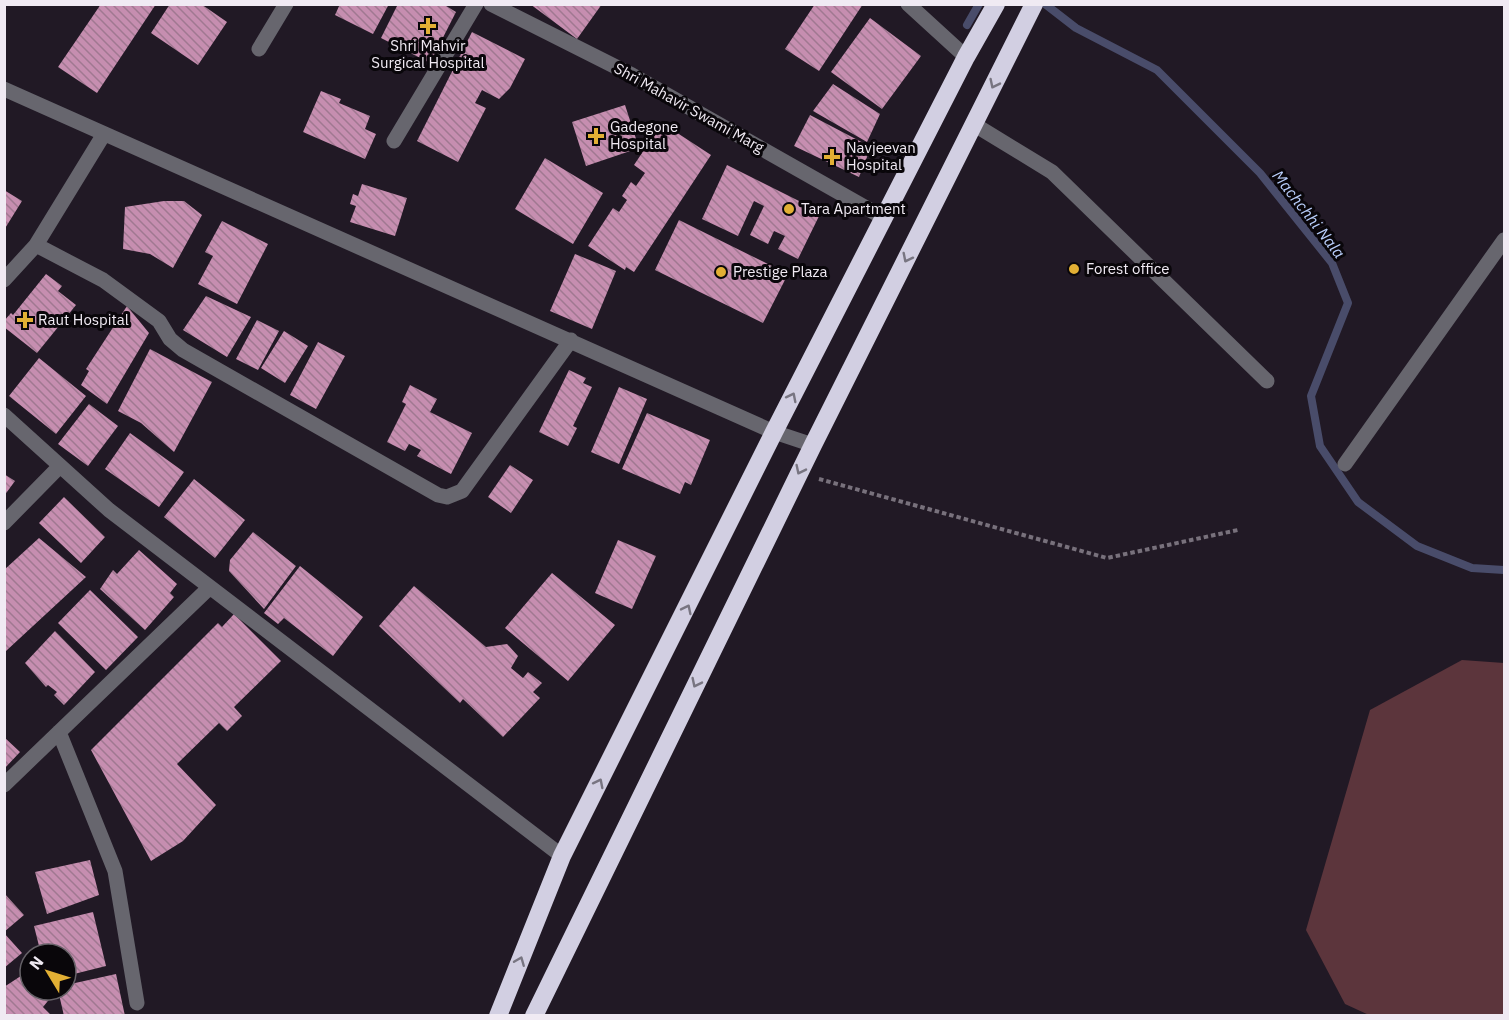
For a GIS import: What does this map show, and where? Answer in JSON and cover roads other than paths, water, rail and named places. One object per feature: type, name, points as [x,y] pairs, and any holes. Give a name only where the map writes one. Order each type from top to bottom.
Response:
[{"type":"highway","points":[[534,1016],[798,474],[1034,4]]},
{"type":"highway","points":[[498,1016],[562,856],[774,432],[966,57],[993,10]]},
{"type":"street","points":[[259,48],[286,4]]},
{"type":"street","points":[[394,141],[476,4]]},
{"type":"street","points":[[908,4],[966,57]]},
{"type":"street","name":"Shri Mahavir Swami Marg","points":[[494,5],[632,75],[884,218]]},
{"type":"street","points":[[4,89],[774,432],[813,445]]},
{"type":"street","points":[[975,125],[1052,172],[1267,381]]},
{"type":"street","points":[[4,280],[36,244],[104,134]]},
{"type":"street","points":[[1345,464],[1504,240]]},
{"type":"street","points":[[36,244],[103,280],[159,321],[170,339],[183,350],[438,495],[447,497],[462,490],[571,340]]},
{"type":"street","points":[[4,415],[109,510],[562,856]]},
{"type":"street","points":[[4,523],[60,466]]},
{"type":"street","points":[[4,785],[210,587]]},
{"type":"street","points":[[59,732],[115,871],[137,1003]]},
{"type":"waterway","points":[[967,25],[979,4]]},
{"type":"waterway","name":"Machchhi Nala","points":[[1045,4],[1076,28],[1157,70],[1260,173],[1332,263],[1348,303],[1311,396],[1320,446],[1358,502],[1417,546],[1472,568],[1504,570]]},
{"type":"place","name":"Shri Mahvir Surgical Hospital","points":[[428,26]]},
{"type":"place","name":"Gadegone Hospital","points":[[596,136]]},
{"type":"place","name":"Navjeevan Hospital","points":[[832,157]]},
{"type":"place","name":"Tara Apartment","points":[[789,209]]},
{"type":"place","name":"Forest office","points":[[1074,269]]},
{"type":"place","name":"Prestige Plaza","points":[[721,272]]},
{"type":"place","name":"Raut Hospital","points":[[25,320]]}]
